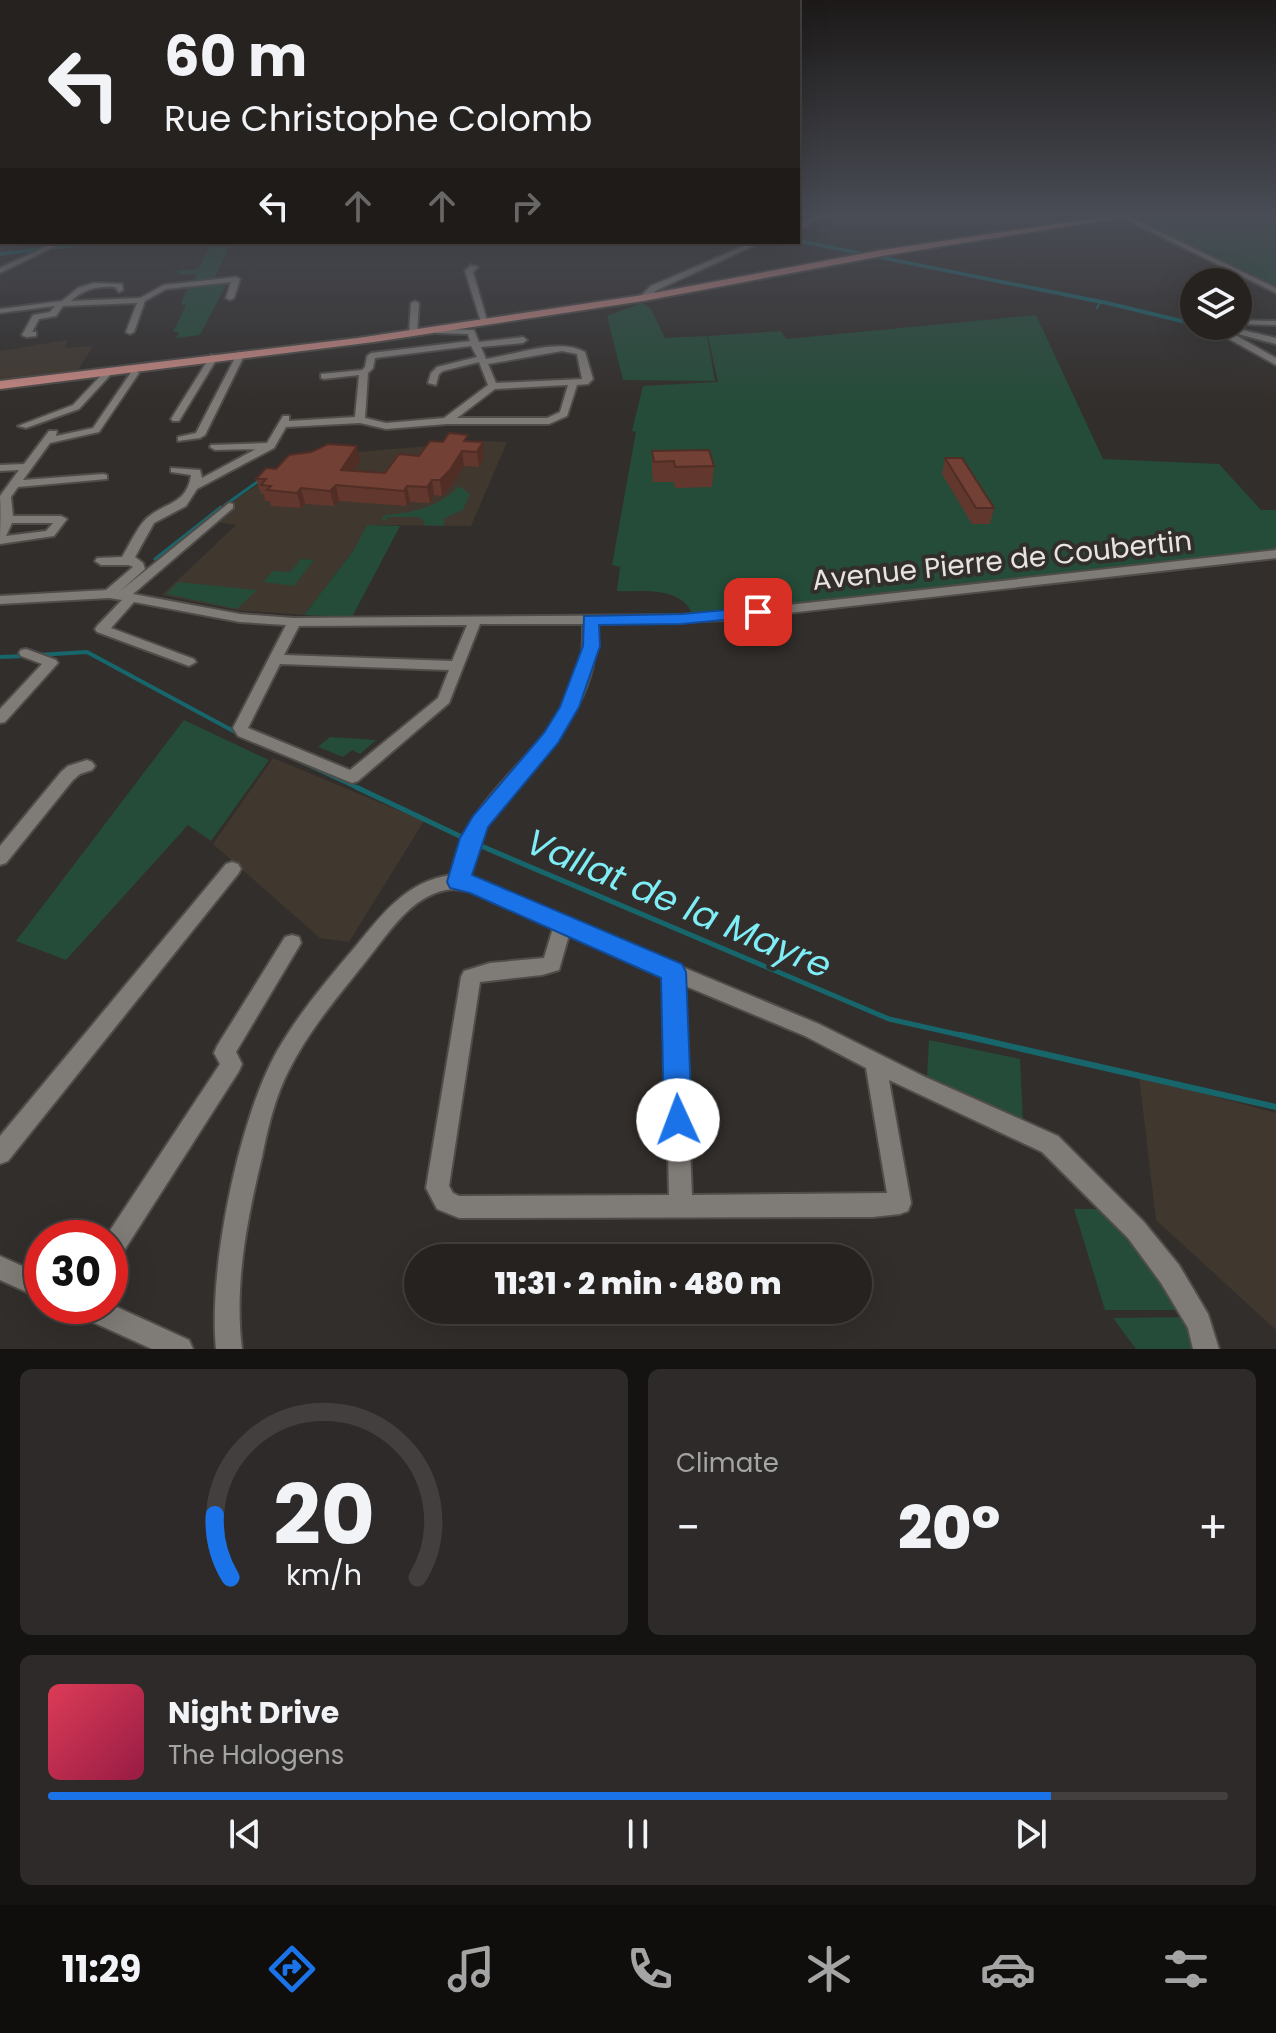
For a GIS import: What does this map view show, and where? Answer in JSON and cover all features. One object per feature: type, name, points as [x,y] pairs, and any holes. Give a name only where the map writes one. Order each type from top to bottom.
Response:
[{"type":"main road","points":[[0,385],[476,327],[511,318],[745,279]]},
{"type":"main road","points":[[414,333],[450,326],[476,327]]},
{"type":"street","points":[[0,311],[142,300],[164,287],[236,279],[230,298]]},
{"type":"street","points":[[470,279],[475,344],[493,386]]},
{"type":"street","points":[[643,298],[654,288],[675,279]]},
{"type":"street","points":[[1252,279],[1276,291]]},
{"type":"street","points":[[33,334],[26,335],[36,317],[53,314],[70,296],[93,284],[116,285],[119,290]]},
{"type":"street","points":[[130,332],[142,300]]},
{"type":"street","points":[[0,301],[33,301],[24,307]]},
{"type":"street","points":[[414,333],[415,303]]},
{"type":"street","points":[[1252,327],[1276,323]]},
{"type":"street","points":[[1252,335],[1276,341]]},
{"type":"street","points":[[324,376],[364,372],[369,368],[369,358],[375,354],[523,340]]},
{"type":"street","points":[[1247,340],[1276,362]]},
{"type":"street","points":[[433,383],[435,373],[440,369],[482,360],[514,359],[554,348],[576,348],[581,352],[588,379],[573,383],[493,386],[447,421]]},
{"type":"street","points":[[182,439],[200,435],[241,354]]},
{"type":"street","points":[[176,419],[214,357]]},
{"type":"street","points":[[23,426],[76,407],[111,370]]},
{"type":"street","points":[[360,420],[364,372]]},
{"type":"street","points":[[8,520],[61,519],[50,534],[0,539],[8,520],[3,504],[50,437],[96,430],[135,373]]},
{"type":"street","points":[[193,487],[270,446],[285,421],[360,420],[386,426],[447,421],[558,419],[564,414],[573,383]]},
{"type":"street","points":[[215,447],[270,446]]},
{"type":"street","points":[[0,468],[28,467]]},
{"type":"street","points":[[129,561],[129,554],[150,521],[182,504],[193,487],[196,472],[175,470]]},
{"type":"street","points":[[15,484],[103,477]]},
{"type":"street","points":[[0,600],[122,596],[229,506]]},
{"type":"street","name":"Avenue Pierre de Coubertin","points":[[122,596],[240,618],[294,622],[727,616],[1276,554]]},
{"type":"street","points":[[101,561],[129,561],[137,564],[139,569],[102,629],[189,662]]},
{"type":"street","points":[[294,622],[240,728],[243,732],[352,777],[444,700],[475,620]]},
{"type":"street","points":[[458,882],[471,838],[480,821],[551,738],[570,707],[592,646],[590,620]]},
{"type":"street","points":[[0,718],[51,663],[26,653]]},
{"type":"street","points":[[275,659],[458,666]]},
{"type":"street","points":[[0,858],[67,776],[87,766]]},
{"type":"street","points":[[0,1153],[232,869]]},
{"type":"street","points":[[229,1349],[226,1337],[229,1292],[243,1192],[271,1084],[288,1049],[340,978],[402,906],[436,886],[458,882],[474,884],[812,1030],[1050,1144],[1136,1230],[1170,1274],[1199,1323],[1206,1349]]},
{"type":"street","points":[[563,923],[552,964],[539,968],[480,972],[471,977],[437,1188],[445,1201],[459,1207],[873,1206],[900,1203],[875,1061]]},
{"type":"street","points":[[128,1224],[232,1064],[224,1053],[292,943]]},
{"type":"street","points":[[673,972],[681,1205]]},
{"type":"street","points":[[0,1268],[24,1279]]},
{"type":"street","points":[[125,1324],[177,1348]]},
{"type":"shaded area","points":[[68,340],[65,348],[93,346],[77,372],[0,383],[0,351]]},
{"type":"shaded area","points":[[485,441],[507,442],[471,526],[367,525],[353,551],[304,615],[236,610],[162,595],[236,525],[217,522],[226,506],[274,474],[336,454]]},
{"type":"shaded area","points":[[273,758],[424,821],[349,942],[320,938],[213,844]]},
{"type":"shaded area","points":[[1139,1076],[1276,1113],[1276,1330],[1156,1220]]},
{"type":"green space","points":[[1253,279],[1276,279],[1276,290]]},
{"type":"green space","points":[[228,281],[200,335],[176,338],[179,332],[173,332],[186,305],[181,304],[189,285]]},
{"type":"green space","points":[[642,303],[651,309],[665,338],[707,336],[715,381],[623,380],[607,316]]},
{"type":"green space","points":[[1036,315],[1103,459],[1219,464],[1261,510],[1276,510],[1276,550],[693,616],[688,606],[671,595],[650,591],[617,591],[620,567],[612,565],[636,432],[632,431],[643,386],[718,382],[708,336],[781,331],[786,339]]},
{"type":"green space","points":[[459,486],[470,494],[463,510],[445,518],[443,526],[422,525],[425,523],[419,517],[388,517],[385,521],[381,520],[385,515],[406,513],[434,504]]},
{"type":"green space","points":[[367,525],[400,526],[352,617],[304,615],[353,551]]},
{"type":"green space","points":[[301,559],[314,560],[294,586],[263,582],[273,571],[290,572]]},
{"type":"green space","points":[[178,582],[257,590],[237,609],[166,594]]},
{"type":"green space","points":[[184,720],[269,760],[211,841],[188,825],[66,960],[16,941]]},
{"type":"green space","points":[[330,737],[376,740],[360,754],[352,750],[343,757],[318,747]]},
{"type":"green space","points":[[929,1040],[1020,1059],[1023,1122],[927,1077]]},
{"type":"green space","points":[[1074,1209],[1103,1209],[1145,1257],[1182,1310],[1105,1310]]},
{"type":"green space","points":[[1185,1317],[1198,1349],[1136,1349],[1113,1318]]},
{"type":"building","points":[[449,433],[468,435],[464,441],[483,442],[477,452],[462,451],[450,470],[440,480],[432,480],[427,487],[407,486],[404,491],[336,485],[330,491],[301,488],[297,493],[267,490],[271,486],[261,485],[266,479],[256,479],[266,468],[276,469],[289,455],[311,452],[328,444],[357,446],[341,470],[385,473],[399,454],[419,456],[430,441],[443,442]]},
{"type":"building","points":[[709,450],[714,466],[675,467],[674,461],[654,462],[652,451]]},
{"type":"building","points":[[945,458],[962,458],[994,508],[976,508]]},
{"type":"waterway","points":[[987,279],[1180,321]]},
{"type":"waterway","points":[[1097,308],[1100,302]]},
{"type":"waterway","points":[[1252,338],[1276,344]]},
{"type":"waterway","points":[[225,505],[260,480]]},
{"type":"waterway","points":[[155,559],[221,507]]},
{"type":"waterway","name":"Vallat de la Mayre","points":[[38,655],[87,652],[237,733]]},
{"type":"waterway","name":"Vallat de la Mayre","points":[[0,657],[26,656]]},
{"type":"waterway","name":"Vallat de la Mayre","points":[[293,758],[360,789]]},
{"type":"waterway","name":"Vallat de la Mayre","points":[[356,787],[466,839]]},
{"type":"waterway","name":"Vallat de la Mayre","points":[[474,843],[889,1019],[969,1037]]},
{"type":"waterway","name":"Vallat de la Mayre","points":[[961,1035],[1276,1107]]},
{"type":"route","points":[[678,1120],[673,972],[474,884],[458,882],[471,838],[480,821],[551,738],[570,707],[592,646],[590,620],[682,619],[758,612]]}]
